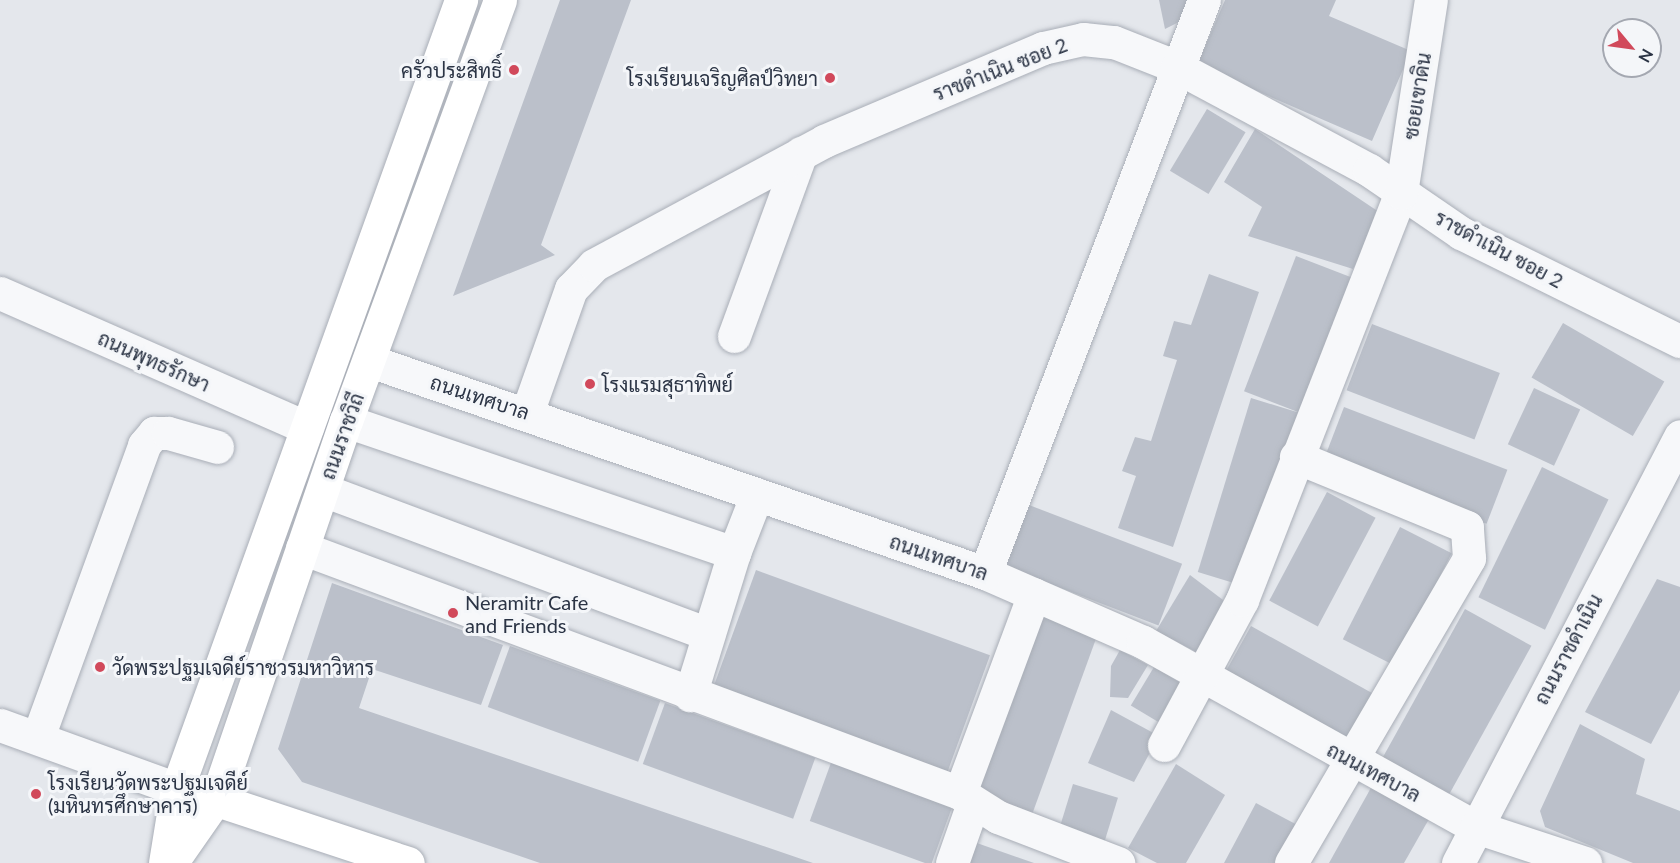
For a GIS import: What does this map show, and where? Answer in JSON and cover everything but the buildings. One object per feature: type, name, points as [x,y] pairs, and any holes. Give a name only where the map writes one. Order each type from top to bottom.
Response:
[{"type":"main road","name":"ถนนราชวิถี","points":[[165,863],[177,789],[462,0]]},
{"type":"main road","name":"ถนนราชวิถี","points":[[171,863],[218,797],[346,422],[500,0]]},
{"type":"main road","points":[[177,789],[218,797],[408,863]]},
{"type":"street","points":[[985,573],[1203,0]]},
{"type":"street","name":"ซอยเขาดิน","points":[[1164,745],[1242,600],[1401,193],[1431,0]]},
{"type":"street","name":"ราชดำเนิน ซอย 2","points":[[527,413],[571,289],[584,273],[801,153],[1067,40],[1114,42],[1177,67],[1369,170],[1461,233],[1680,341]]},
{"type":"street","points":[[734,336],[801,153]]},
{"type":"street","name":"ถนนพุทธรักษา","points":[[0,294],[307,428]]},
{"type":"street","name":"ถนนเทศบาล","points":[[370,361],[527,413],[985,573],[1143,642],[1349,760],[1476,827],[1585,863]]},
{"type":"street","points":[[346,422],[734,553]]},
{"type":"street","points":[[38,737],[144,445],[154,433],[168,433],[217,447]]},
{"type":"street","name":"ถนนราชดำเนิน","points":[[1458,863],[1680,436]]},
{"type":"street","points":[[1291,863],[1349,760],[1469,558],[1467,527],[1296,457]]},
{"type":"street","points":[[323,490],[706,633]]},
{"type":"street","points":[[690,695],[706,633],[757,494]]},
{"type":"street","points":[[302,549],[967,798],[1118,863]]},
{"type":"street","points":[[952,863],[967,798],[1034,594]]},
{"type":"street","points":[[0,725],[177,789]]},
{"type":"place","name":"ครัวประสิทธิ์","points":[[514,70]]},
{"type":"place","name":"โรงเรียนเจริญศิลป์วิทยา","points":[[830,78]]},
{"type":"place","name":"โรงแรมสุธาทิพย์","points":[[590,384]]},
{"type":"place","name":"Neramitr Cafe and Friends","points":[[453,613]]},
{"type":"place","name":"วัดพระปฐมเจดีย์ราชวรมหาวิหาร","points":[[100,667]]},
{"type":"place","name":"โรงเรียนวัดพระปฐมเจดีย์ (มหินทรศึกษาคาร)","points":[[36,794]]}]
